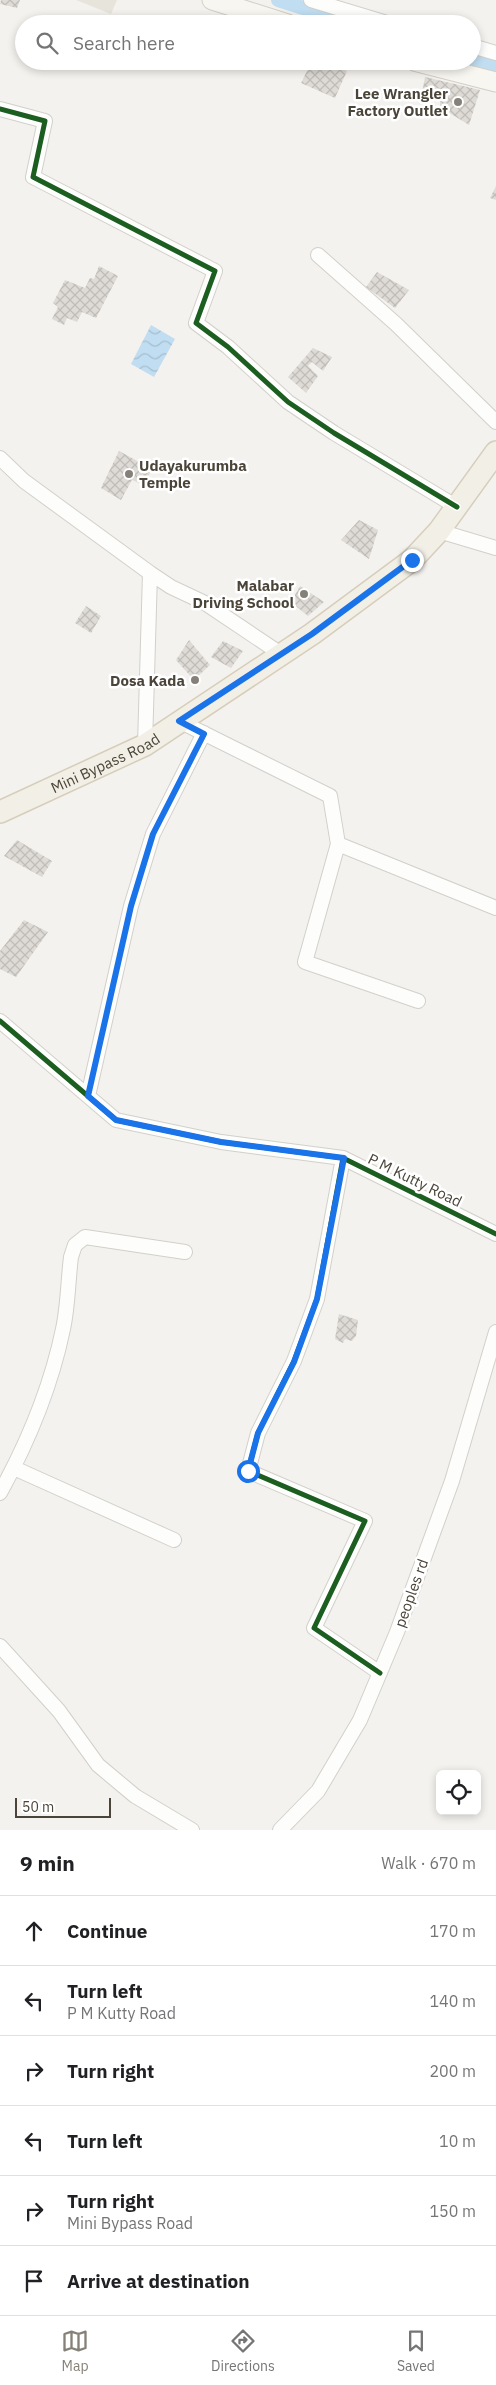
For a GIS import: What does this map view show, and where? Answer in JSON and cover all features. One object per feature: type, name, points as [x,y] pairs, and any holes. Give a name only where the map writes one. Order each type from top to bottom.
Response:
[{"type":"main road","points":[[212,0],[260,15]]},
{"type":"main road","points":[[449,70],[496,82]]},
{"type":"main road","name":"Mini Bypass Road","points":[[0,812],[145,744],[312,634],[412,560],[439,531],[496,452]]},
{"type":"street","points":[[311,0],[360,15]]},
{"type":"street","points":[[481,49],[496,53]]},
{"type":"street","points":[[0,109],[45,121],[33,177],[215,271],[196,323],[228,347],[288,402],[334,433],[457,507]]},
{"type":"street","points":[[318,255],[396,324],[496,422]]},
{"type":"street","points":[[0,458],[24,481],[114,549],[171,587],[205,603],[281,654]]},
{"type":"street","points":[[439,531],[496,548]]},
{"type":"street","points":[[145,744],[150,573]]},
{"type":"street","points":[[179,721],[330,796],[338,844],[306,962],[418,1001]]},
{"type":"street","points":[[88,1096],[131,906],[153,834],[204,734]]},
{"type":"street","points":[[338,844],[496,908]]},
{"type":"street","name":"P M Kutty Road","points":[[0,1021],[116,1120],[221,1142],[344,1158],[496,1234]]},
{"type":"street","points":[[344,1158],[317,1299],[294,1362],[258,1433],[248,1471],[365,1521],[314,1628],[380,1673]]},
{"type":"street","points":[[0,1493],[14,1468],[48,1386],[63,1328],[71,1257],[75,1246],[85,1237],[185,1252]]},
{"type":"street","name":"peoples rd","points":[[280,1830],[318,1791],[360,1720],[397,1632],[452,1481],[496,1332]]},
{"type":"street","points":[[14,1468],[174,1540]]},
{"type":"street","points":[[0,1646],[59,1711],[98,1765],[135,1796],[192,1830]]},
{"type":"shaded area","points":[[76,0],[117,0],[111,14]]},
{"type":"water","points":[[151,325],[175,339],[154,377],[131,364]]},
{"type":"building","points":[[1,0],[20,0],[17,8],[0,4]]},
{"type":"building","points":[[308,70],[347,71],[335,98],[301,83]]},
{"type":"building","name":"Lee Wrangler Factory Outlet","points":[[425,77],[480,90],[469,125],[440,107],[440,97],[422,93]]},
{"type":"building","points":[[496,186],[496,200],[490,198]]},
{"type":"building","points":[[99,266],[118,276],[96,318],[82,312],[77,322],[67,318],[64,325],[52,319],[58,307],[53,303],[65,280],[85,288],[90,278],[94,279]]},
{"type":"building","points":[[377,272],[409,290],[395,308],[366,287]]},
{"type":"building","points":[[313,348],[332,357],[323,371],[312,362],[308,366],[318,376],[306,393],[288,377]]},
{"type":"building","name":"Udayakurumba Temple","points":[[119,451],[152,469],[144,485],[132,480],[121,500],[101,488]]},
{"type":"building","points":[[359,520],[378,530],[369,559],[341,540]]},
{"type":"building","name":"Malabar Driving School","points":[[300,586],[324,602],[308,616],[291,602]]},
{"type":"building","points":[[86,606],[101,616],[91,633],[75,623]]},
{"type":"building","points":[[189,640],[210,665],[194,680],[176,660]]},
{"type":"building","points":[[223,641],[243,651],[231,668],[211,657]]},
{"type":"building","points":[[17,840],[52,861],[42,877],[4,856]]},
{"type":"building","points":[[24,920],[48,932],[16,977],[0,969],[0,951]]},
{"type":"building","points":[[339,1314],[358,1320],[356,1336],[352,1341],[345,1339],[343,1343],[335,1339]]},
{"type":"waterway","points":[[278,0],[326,15]]},
{"type":"waterway","points":[[481,62],[496,66]]},
{"type":"cycle path","points":[[0,109],[45,121],[33,177],[215,271],[196,323],[228,347],[288,402],[334,433],[457,507]]},
{"type":"cycle path","points":[[0,1021],[116,1120],[221,1142],[343,1158],[496,1234]]},
{"type":"cycle path","points":[[343,1158],[317,1299],[294,1361],[258,1433],[248,1471],[365,1521],[314,1628],[380,1673]]},
{"type":"place","name":"Lee Wrangler Factory Outlet","points":[[458,102]]},
{"type":"place","name":"Udayakurumba Temple","points":[[129,474]]},
{"type":"place","name":"Malabar Driving School","points":[[304,594]]},
{"type":"place","name":"Dosa Kada","points":[[195,680]]},
{"type":"route","points":[[248,1471],[258,1433],[294,1362],[317,1299],[344,1158],[221,1142],[116,1120],[88,1096],[131,906],[153,834],[204,734],[179,721],[312,634],[412,560]]}]
